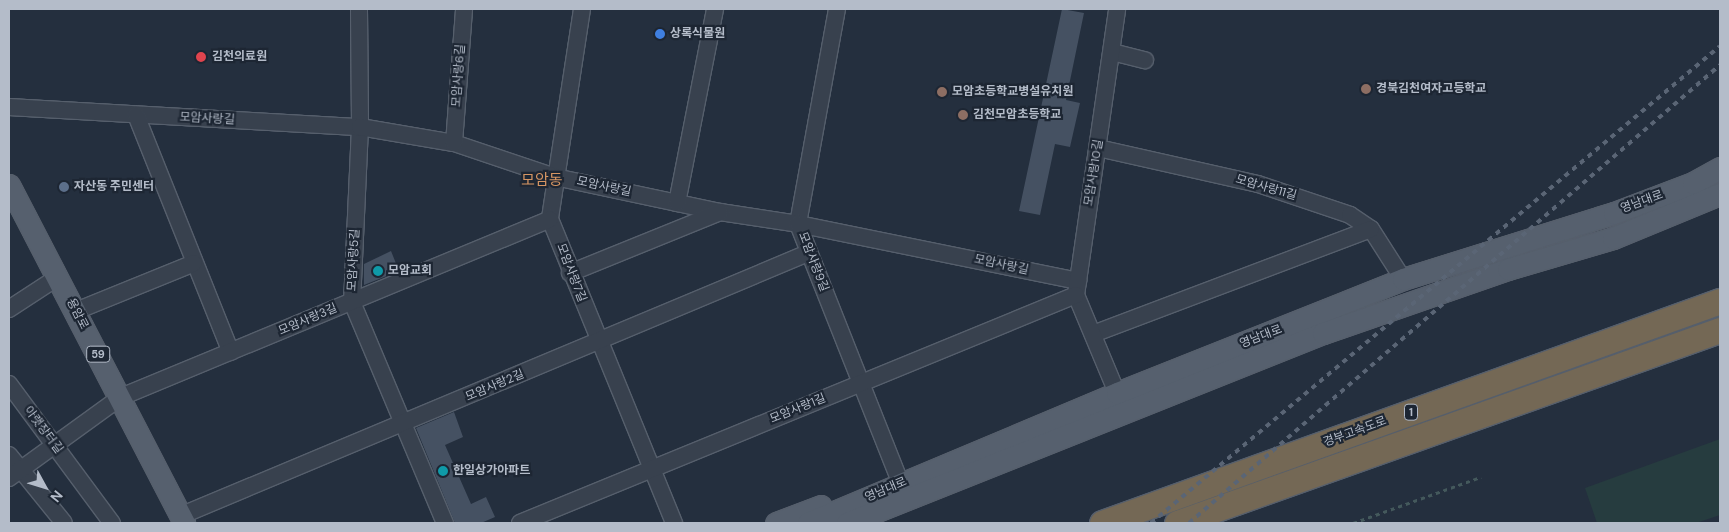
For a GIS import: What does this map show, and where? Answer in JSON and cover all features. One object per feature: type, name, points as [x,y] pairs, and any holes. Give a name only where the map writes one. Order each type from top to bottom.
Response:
[{"type":"highway","name":"경부고속도로","points":[[1102,523],[1720,301]]},
{"type":"highway","name":"경부고속도로","points":[[1177,523],[1720,330]]},
{"type":"main road","name":"영남대로","points":[[847,523],[928,482],[1117,393],[1403,279],[1614,213],[1693,184],[1720,168]]},
{"type":"main road","name":"용암로","points":[[9,186],[121,398],[182,520]]},
{"type":"main road","name":"영남대로","points":[[808,523],[928,482],[1323,333],[1499,272],[1613,238],[1720,194]]},
{"type":"main road","points":[[776,523],[898,476],[928,482]]},
{"type":"main road","points":[[886,523],[928,482]]},
{"type":"street","name":"모암사랑5길","points":[[359,9],[360,127],[352,302],[445,523]]},
{"type":"street","name":"모암사랑6길","points":[[454,143],[464,9]]},
{"type":"street","name":"모암사랑7길","points":[[582,9],[550,219],[598,343],[653,469],[674,523]]},
{"type":"street","points":[[677,203],[715,9]]},
{"type":"street","name":"모암사랑9길","points":[[837,9],[798,224],[898,476]]},
{"type":"street","name":"모암사랑10길","points":[[1077,288],[1117,9]]},
{"type":"street","points":[[1112,52],[1145,60]]},
{"type":"street","name":"모암사랑길","points":[[9,107],[360,127],[454,143],[555,177],[720,212],[798,224],[1077,288]]},
{"type":"street","points":[[136,115],[231,352]]},
{"type":"street","name":"모암사랑11길","points":[[1098,148],[1258,184],[1350,215],[1371,229],[1403,279]]},
{"type":"street","points":[[570,273],[720,212]]},
{"type":"street","name":"모암사랑3길","points":[[15,473],[53,444],[121,398],[550,219]]},
{"type":"street","points":[[1093,334],[1371,229]]},
{"type":"street","name":"모암사랑2길","points":[[182,520],[404,423],[598,343],[808,253]]},
{"type":"street","points":[[76,312],[194,262]]},
{"type":"street","points":[[9,309],[58,277]]},
{"type":"street","points":[[1077,288],[1117,393]]},
{"type":"street","name":"모암사랑1길","points":[[520,523],[862,383],[1077,288]]},
{"type":"street","name":"아랫장터길","points":[[9,384],[112,523]]},
{"type":"street","points":[[9,455],[15,473],[64,523]]},
{"type":"path","points":[[1353,523],[1480,476]]},
{"type":"green space","points":[[1720,439],[1720,515],[1696,523],[1597,523],[1585,488]]},
{"type":"building","points":[[1062,9],[1084,13],[1066,100],[1080,103],[1070,147],[1055,144],[1040,215],[1019,211]]},
{"type":"building","name":"모암교회","points":[[391,251],[399,271],[364,285],[364,264]]},
{"type":"building","name":"한일상가아파트","points":[[454,412],[463,437],[445,445],[471,504],[486,497],[495,517],[481,523],[455,523],[416,428]]},
{"type":"railway","points":[[1151,523],[1720,46]]},
{"type":"railway","points":[[1189,523],[1720,65]]},
{"type":"place","name":"상록식물원","points":[[660,34]]},
{"type":"place","name":"김천의료원","points":[[201,57]]},
{"type":"place","name":"경북김천여자고등학교","points":[[1366,89]]},
{"type":"place","name":"모암초등학교병설유치원","points":[[942,92]]},
{"type":"place","name":"김천모암초등학교","points":[[963,115]]},
{"type":"place","name":"자산동 주민센터","points":[[64,187]]},
{"type":"place","name":"모암교회","points":[[378,271]]},
{"type":"place","name":"한일상가아파트","points":[[443,471]]},
{"type":"district","name":"모암동","points":[[542,181]]}]
